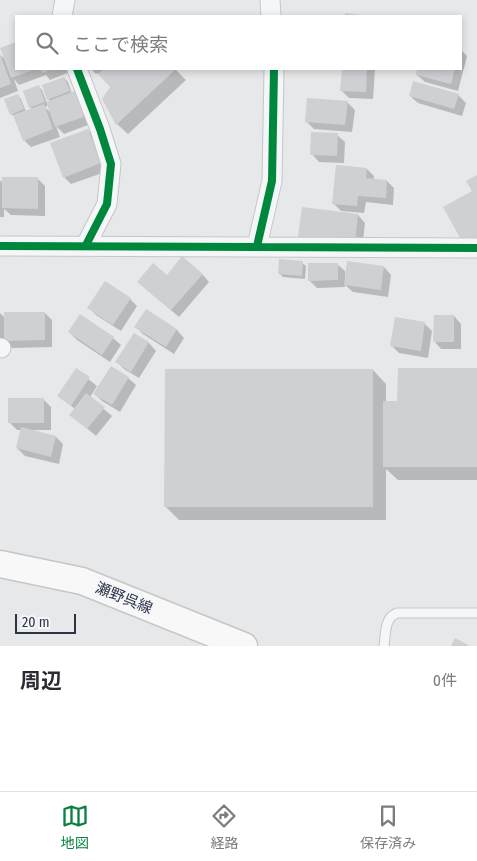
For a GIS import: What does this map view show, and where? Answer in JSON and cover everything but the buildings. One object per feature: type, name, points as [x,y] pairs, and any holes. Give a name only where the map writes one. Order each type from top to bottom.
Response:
[{"type":"main road","name":"瀬野呉線","points":[[0,564],[82,581],[244,646]]},
{"type":"street","points":[[62,15],[65,0]]},
{"type":"street","points":[[270,0],[271,15]]},
{"type":"street","points":[[77,70],[111,164],[107,204],[86,245]]},
{"type":"street","points":[[257,246],[272,181],[274,70]]},
{"type":"street","points":[[0,246],[477,248]]},
{"type":"lane","points":[[384,646],[388,621],[397,613],[477,613]]},
{"type":"cycle path","points":[[77,70],[111,164],[107,204],[86,245]]},
{"type":"cycle path","points":[[257,246],[272,181],[274,70]]},
{"type":"cycle path","points":[[0,246],[477,248]]}]
